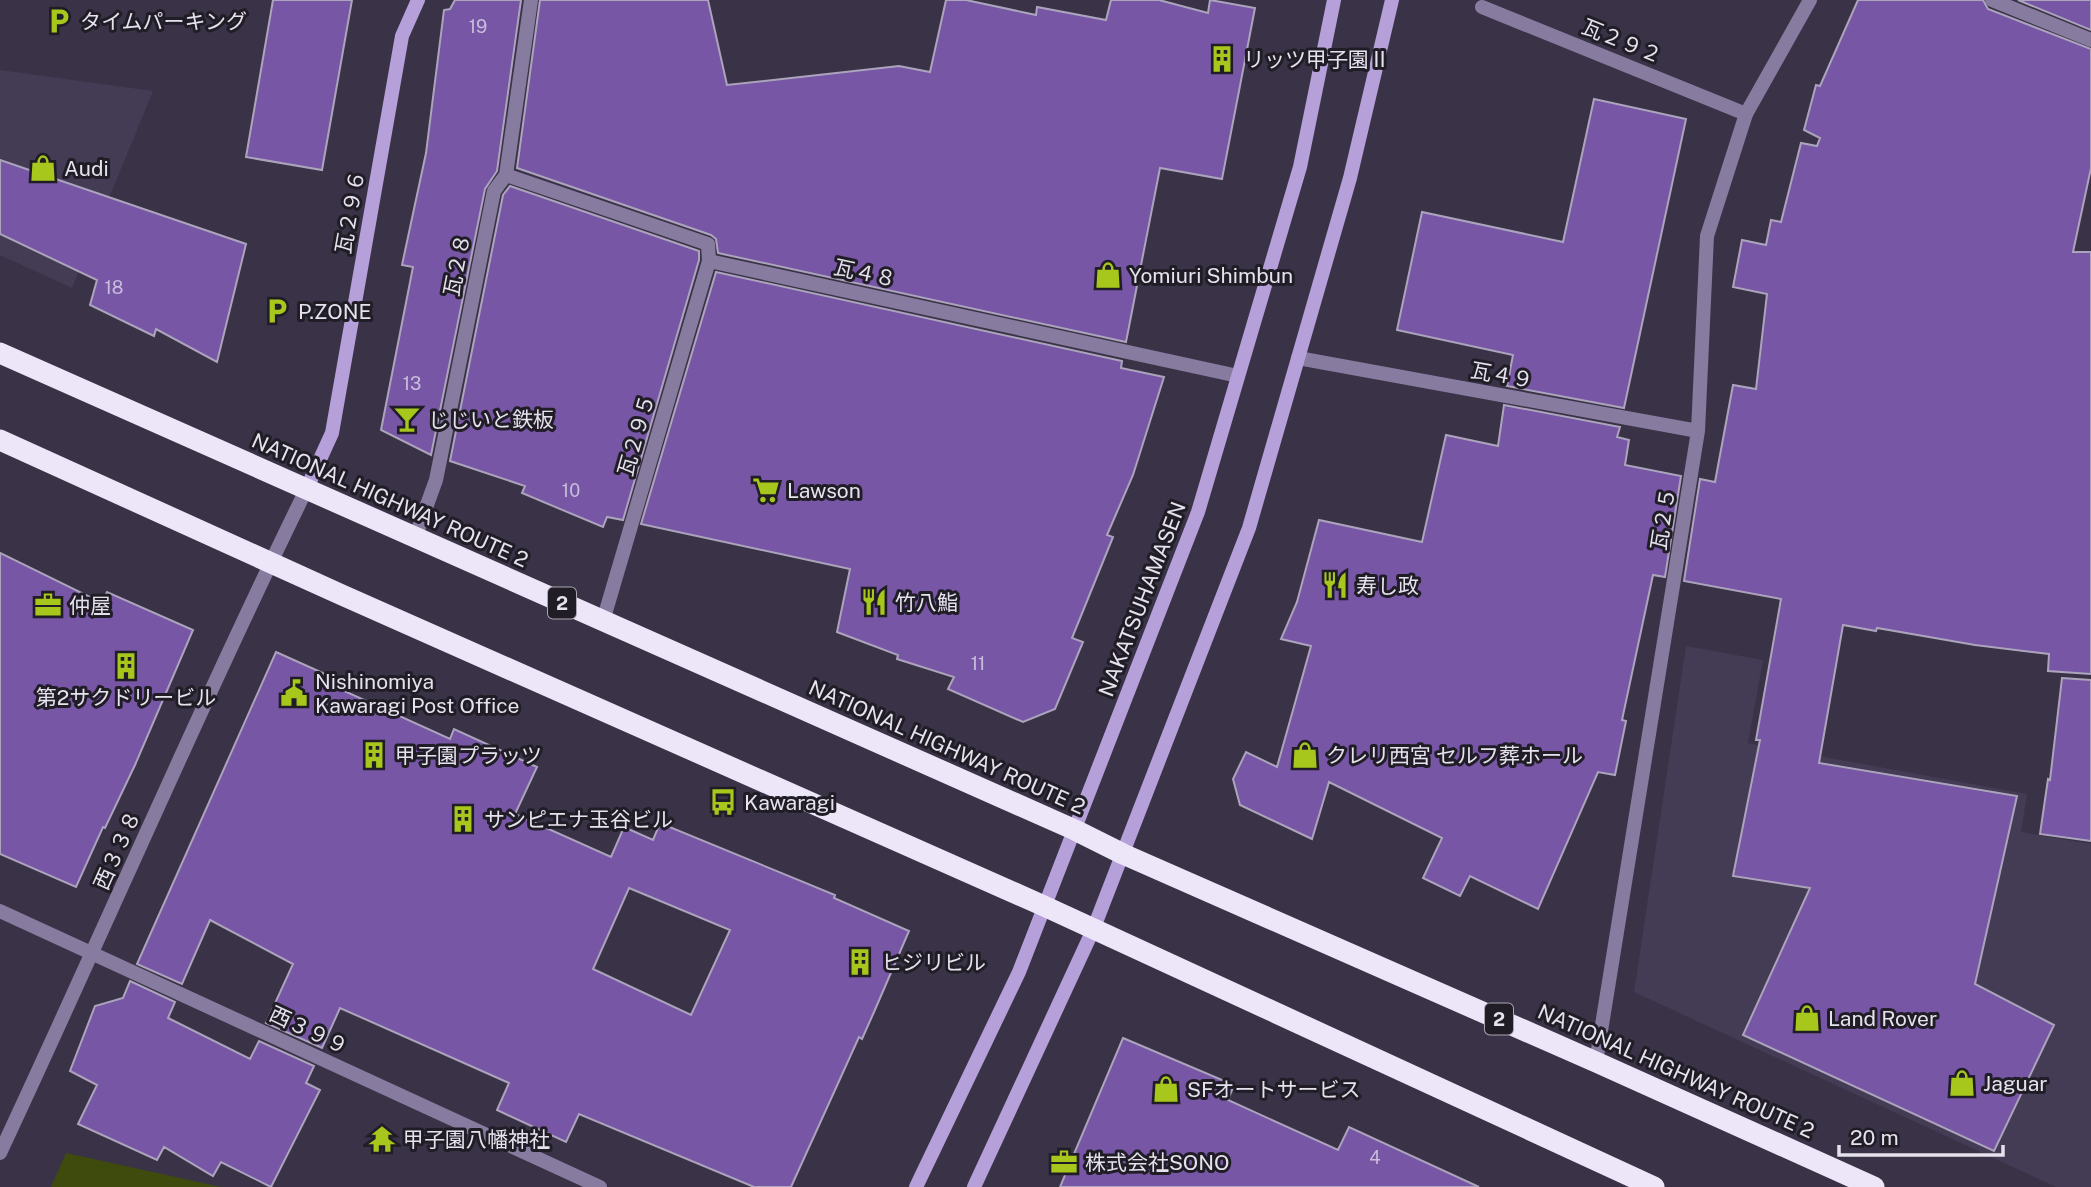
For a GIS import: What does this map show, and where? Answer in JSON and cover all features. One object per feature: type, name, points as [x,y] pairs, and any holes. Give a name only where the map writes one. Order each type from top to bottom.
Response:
[{"type":"highway","name":"NATIONAL HIGHWAY ROUTE 2","points":[[0,354],[1874,1187]]},
{"type":"highway","points":[[0,440],[1044,906],[1654,1187]]},
{"type":"street","name":"瓦２９６","points":[[306,490],[332,433],[402,36],[418,0]]},
{"type":"street","name":"瓦２８","points":[[415,538],[436,480],[494,191],[506,175],[531,0]]},
{"type":"street","name":"NAKATSUHAMASEN","points":[[916,1187],[1019,972],[1198,512],[1300,167],[1334,0]]},
{"type":"street","points":[[974,1187],[1093,930],[1249,528],[1350,178],[1392,0]]},
{"type":"street","name":"瓦２５","points":[[1596,1062],[1698,431],[1707,236],[1746,114],[1810,0]]},
{"type":"street","points":[[1992,0],[2091,40]]},
{"type":"street","name":"瓦２９２","points":[[1482,7],[1746,114]]},
{"type":"street","points":[[506,175],[708,244],[709,261]]},
{"type":"street","name":"瓦４８","points":[[709,261],[1238,376]]},
{"type":"street","name":"瓦２９５","points":[[603,621],[709,261]]},
{"type":"street","name":"瓦４９","points":[[1298,358],[1698,431]]},
{"type":"street","name":"西３３８","points":[[0,1153],[93,954],[242,620],[306,490]]},
{"type":"street","name":"西３９９","points":[[0,911],[600,1187]]},
{"type":"shaded area","points":[[0,70],[153,91],[72,288],[0,255]]},
{"type":"shaded area","points":[[1686,646],[1763,660],[1748,743],[2027,794],[2021,832],[2091,844],[2091,1187],[2056,1187],[1634,992]]},
{"type":"green space","points":[[66,1153],[221,1187],[51,1187]]},
{"type":"building","points":[[273,0],[352,0],[322,170],[246,157]]},
{"type":"building","points":[[455,0],[521,0],[497,171],[485,189],[431,455],[381,430],[413,267],[402,265],[426,153],[444,10],[450,9]]},
{"type":"building","points":[[540,0],[708,0],[727,85],[899,66],[930,72],[946,0],[966,0],[1036,15],[1037,7],[1106,20],[1111,0],[1159,0],[1208,13],[1210,0],[1255,8],[1222,179],[1160,168],[1126,342],[718,253],[716,239],[711,235],[517,168]]},
{"type":"building","points":[[1858,0],[1983,0],[1988,9],[2091,49],[2091,168],[2073,252],[2091,252],[2091,674],[2048,671],[2049,654],[1843,625],[1819,763],[2017,796],[1975,984],[2054,1025],[1994,1151],[1743,1035],[1810,888],[1733,876],[1760,740],[1756,740],[1781,599],[1684,581],[1700,479],[1715,482],[1733,385],[1756,389],[1767,294],[1733,287],[1742,240],[1766,245],[1771,220],[1781,222],[1801,143],[1817,146],[1820,138],[1804,130],[1816,85],[1820,86]]},
{"type":"building","points":[[2018,0],[2091,0],[2091,30]]},
{"type":"building","points":[[1594,99],[1686,119],[1624,408],[1507,386],[1513,355],[1397,330],[1422,212],[1563,242]]},
{"type":"building","points":[[0,160],[246,244],[217,362],[156,329],[154,336],[90,305],[97,280],[0,234]]},
{"type":"building","points":[[510,186],[699,251],[699,260],[623,520],[607,517],[603,527],[522,493],[525,486],[450,461],[503,195]]},
{"type":"building","points":[[716,272],[1122,361],[1121,368],[1164,377],[1133,475],[1107,535],[1113,537],[1072,638],[1083,642],[1055,709],[1023,722],[948,689],[954,677],[897,659],[898,655],[837,632],[850,569],[641,524]]},
{"type":"building","points":[[1504,405],[1620,427],[1617,437],[1629,440],[1625,465],[1681,476],[1665,577],[1653,575],[1622,720],[1626,721],[1615,775],[1598,772],[1538,909],[1470,876],[1460,896],[1423,878],[1442,838],[1329,782],[1312,839],[1240,805],[1233,779],[1246,752],[1277,767],[1311,646],[1281,639],[1297,602],[1319,520],[1422,542],[1446,435],[1498,446]]},
{"type":"building","points":[[0,553],[102,603],[107,592],[193,630],[135,765],[76,887],[0,854]]},
{"type":"building","points":[[276,652],[334,678],[331,685],[450,739],[454,729],[537,767],[515,814],[611,857],[624,827],[653,840],[660,823],[835,895],[834,898],[909,931],[862,1039],[859,1037],[791,1187],[754,1187],[579,1114],[566,1142],[497,1110],[509,1083],[340,1008],[322,1048],[266,1023],[293,964],[210,920],[182,984],[137,964]],"holes":[[[629,888],[730,930],[691,1015],[593,969]]]},
{"type":"building","points":[[2062,678],[2091,680],[2091,841],[2040,834],[2048,779],[2050,780]]},
{"type":"building","points":[[130,981],[175,1002],[168,1018],[250,1059],[259,1041],[314,1066],[306,1083],[320,1090],[271,1187],[221,1162],[213,1176],[164,1147],[157,1160],[78,1124],[97,1085],[70,1071],[95,1006],[123,998]]},
{"type":"building","points":[[1123,1038],[1234,1085],[1228,1100],[1338,1150],[1349,1127],[1479,1187],[1060,1187]]},
{"type":"place","name":"タイムパーキング","points":[[59,21]]},
{"type":"place","name":"リッツ甲子園Ⅱ","points":[[1222,59]]},
{"type":"place","name":"Audi","points":[[43,168]]},
{"type":"place","name":"Yomiuri Shimbun","points":[[1108,275]]},
{"type":"place","name":"P.ZONE","points":[[277,311]]},
{"type":"place","name":"じじいと鉄板","points":[[407,419]]},
{"type":"place","name":"Lawson","points":[[766,490]]},
{"type":"place","name":"寿し政","points":[[1335,585]]},
{"type":"place","name":"竹八鮨","points":[[874,602]]},
{"type":"place","name":"仲屋","points":[[48,605]]},
{"type":"place","name":"第2サクドリービル","points":[[126,666]]},
{"type":"place","name":"Nishinomiya Kawaragi Post Office","points":[[294,693]]},
{"type":"place","name":"甲子園プラッツ","points":[[374,755]]},
{"type":"place","name":"クレリ西宮 セルフ葬ホール","points":[[1305,755]]},
{"type":"place","name":"Kawaragi","points":[[723,802]]},
{"type":"place","name":"サンピエナ玉谷ビル","points":[[463,819]]},
{"type":"place","name":"ヒジリビル","points":[[860,962]]},
{"type":"place","name":"Land Rover","points":[[1807,1018]]},
{"type":"place","name":"Jaguar","points":[[1962,1083]]},
{"type":"place","name":"SFオートサービス","points":[[1166,1089]]},
{"type":"place","name":"甲子園八幡神社","points":[[382,1139]]},
{"type":"place","name":"株式会社SONO","points":[[1064,1162]]}]
